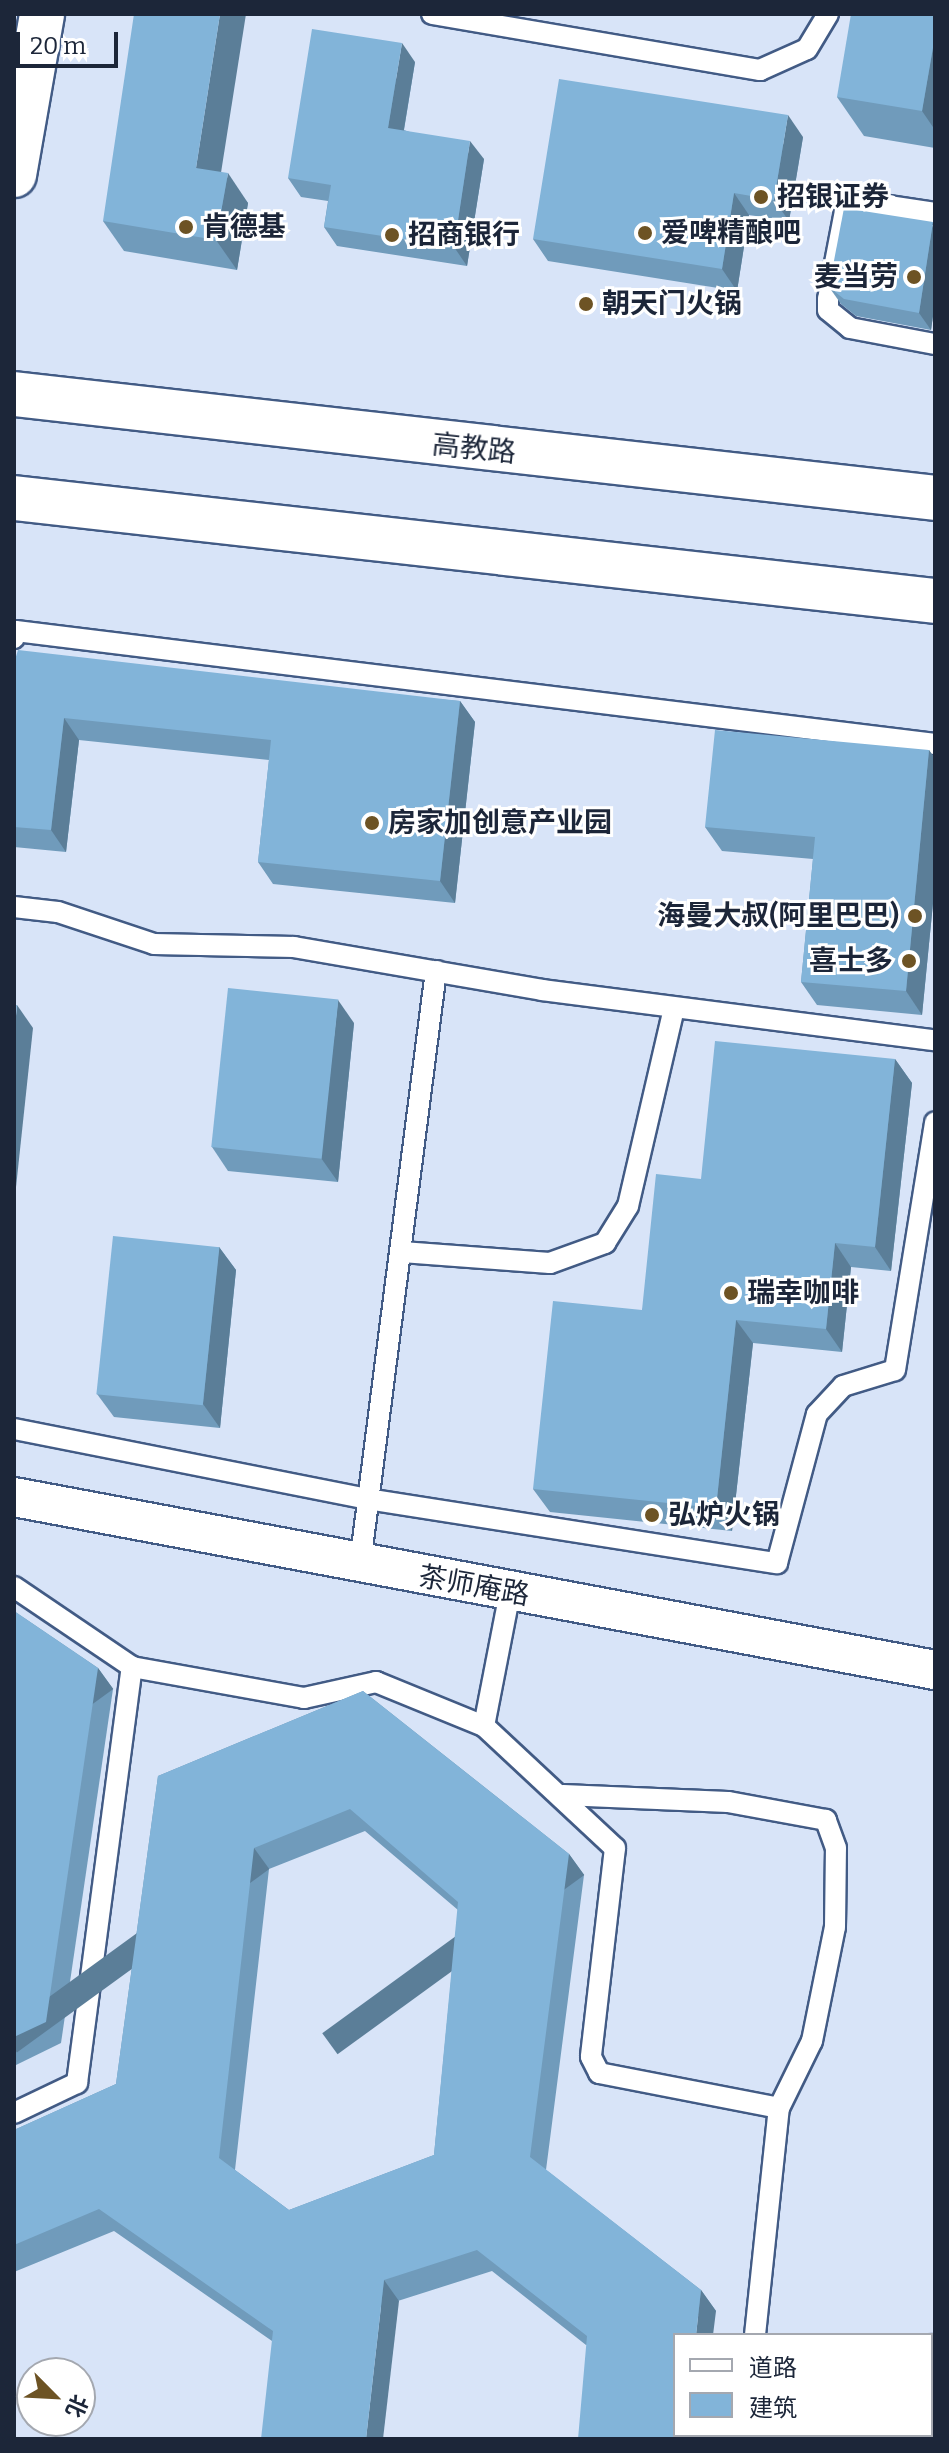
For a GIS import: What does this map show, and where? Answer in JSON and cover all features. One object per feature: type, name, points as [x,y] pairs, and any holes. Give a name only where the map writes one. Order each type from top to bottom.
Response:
[{"type":"main road","points":[[14,175],[42,14]]},
{"type":"main road","name":"高教路","points":[[14,394],[935,498]]},
{"type":"main road","points":[[14,498],[935,601]]},
{"type":"main road","points":[[933,2387],[935,2357]]},
{"type":"street","name":"茶师庵路","points":[[14,1497],[935,1670]]},
{"type":"lane","points":[[432,14],[760,70],[807,49],[828,14]]},
{"type":"lane","points":[[935,213],[857,201],[845,211],[828,299],[828,310],[850,328],[935,344]]},
{"type":"lane","points":[[14,638],[16,631],[935,744]]},
{"type":"lane","points":[[14,907],[58,912],[154,944],[294,947],[674,1008],[935,1040]]},
{"type":"lane","points":[[360,1564],[373,1500],[436,971]]},
{"type":"lane","points":[[402,1252],[550,1263],[605,1243],[628,1206],[674,1008]]},
{"type":"lane","points":[[14,1429],[373,1500],[777,1563],[817,1414],[843,1386],[895,1370],[935,1122]]},
{"type":"lane","points":[[14,1587],[132,1667],[304,1698],[376,1682],[484,1726],[563,1795],[615,1848],[591,2057],[599,2073],[779,2108]]},
{"type":"lane","points":[[484,1726],[510,1592]]},
{"type":"lane","points":[[14,2113],[77,2083],[132,1667]]},
{"type":"lane","points":[[563,1795],[728,1802],[826,1820],[836,1848],[835,1927],[812,2041],[779,2108],[755,2333]]},
{"type":"building","points":[[134,14],[220,14],[196,168],[228,173],[216,240],[103,221]]},
{"type":"building","points":[[851,14],[935,14],[935,36],[922,111],[837,97]]},
{"type":"building","points":[[312,29],[402,43],[388,128],[470,141],[454,247],[324,227],[331,185],[288,178]]},
{"type":"building","points":[[559,79],[788,115],[774,200],[734,193],[722,269],[533,239]]},
{"type":"building","points":[[844,208],[933,222],[919,313],[844,299],[829,287]]},
{"type":"building","points":[[18,650],[460,701],[440,881],[258,862],[271,740],[64,718],[51,830],[14,827],[14,663]]},
{"type":"building","points":[[715,730],[929,750],[906,991],[801,982],[815,837],[705,827]]},
{"type":"building","points":[[228,988],[338,1000],[322,1159],[211,1147]]},
{"type":"building","points":[[14,1005],[17,1005],[14,1037]]},
{"type":"building","points":[[715,1041],[895,1059],[875,1247],[835,1243],[826,1329],[736,1320],[716,1508],[533,1489],[553,1301],[642,1310],[656,1174],[701,1179]]},
{"type":"building","points":[[113,1236],[219,1247],[203,1405],[96,1394]]},
{"type":"building","points":[[14,1611],[98,1668],[46,2022],[14,2037]]},
{"type":"building","points":[[363,1691],[569,1854],[530,2157],[701,2290],[696,2333],[673,2333],[673,2437],[684,2439],[578,2439],[587,2336],[477,2250],[384,2280],[366,2439],[261,2439],[273,2331],[99,2209],[14,2245],[14,2130],[116,2084],[158,1776]],"holes":[[[350,1809],[458,1902],[434,2155],[289,2210],[219,2158],[254,1848]]]},
{"type":"place","name":"招银证券","points":[[761,197]]},
{"type":"place","name":"肯德基","points":[[186,227]]},
{"type":"place","name":"爱啤精酿吧","points":[[645,233]]},
{"type":"place","name":"招商银行","points":[[392,235]]},
{"type":"place","name":"麦当劳","points":[[914,277]]},
{"type":"place","name":"朝天门火锅","points":[[586,304]]},
{"type":"place","name":"房家加创意产业园","points":[[372,823]]},
{"type":"place","name":"海曼大叔(阿里巴巴)","points":[[915,916]]},
{"type":"place","name":"喜士多","points":[[909,961]]},
{"type":"place","name":"瑞幸咖啡","points":[[731,1293]]},
{"type":"place","name":"弘炉火锅","points":[[652,1515]]}]
